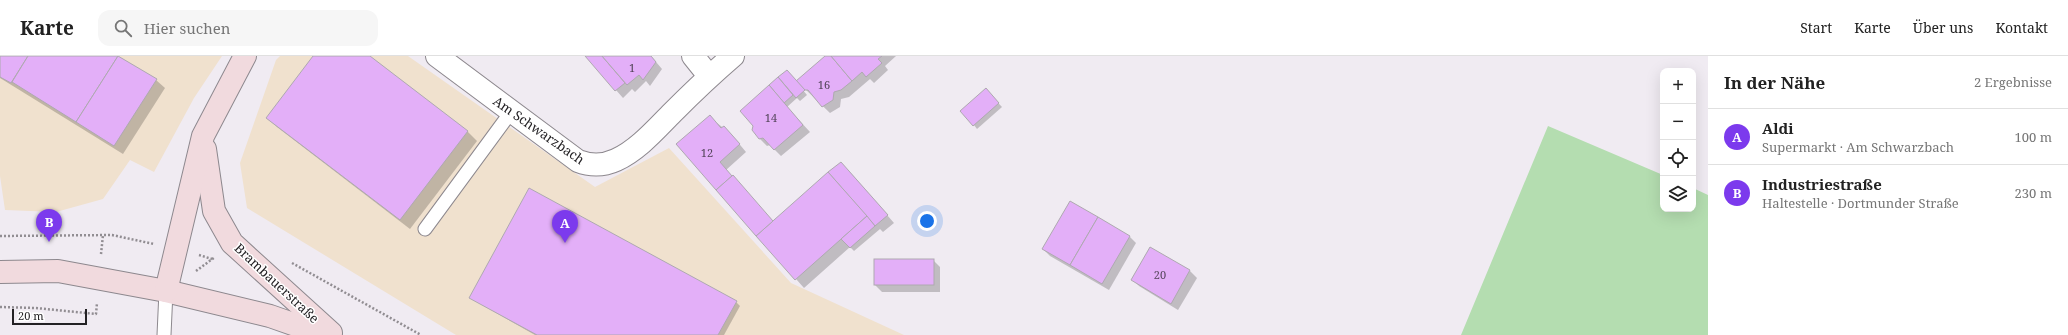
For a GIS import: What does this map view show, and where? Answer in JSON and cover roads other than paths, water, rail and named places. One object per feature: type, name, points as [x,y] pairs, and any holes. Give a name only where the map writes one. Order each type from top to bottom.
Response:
[{"type":"main road","points":[[166,291],[178,248],[203,136],[245,56]]},
{"type":"main road","name":"Brambauerstraße","points":[[203,136],[214,210],[232,243],[333,335]]},
{"type":"main road","name":"Brambauerstraße","points":[[0,272],[58,271],[166,291],[270,316],[324,335]]},
{"type":"street","name":"Am Schwarzbach","points":[[438,56],[578,161],[590,165],[603,164],[616,160],[648,137],[709,76],[733,56]]},
{"type":"street","points":[[693,56],[709,76]]},
{"type":"lane","points":[[425,229],[511,112]]},
{"type":"lane","points":[[164,335],[166,291]]},
{"type":"place","name":"Industriestraße","points":[[49,242]]},
{"type":"place","name":"Aldi","points":[[565,243]]}]
